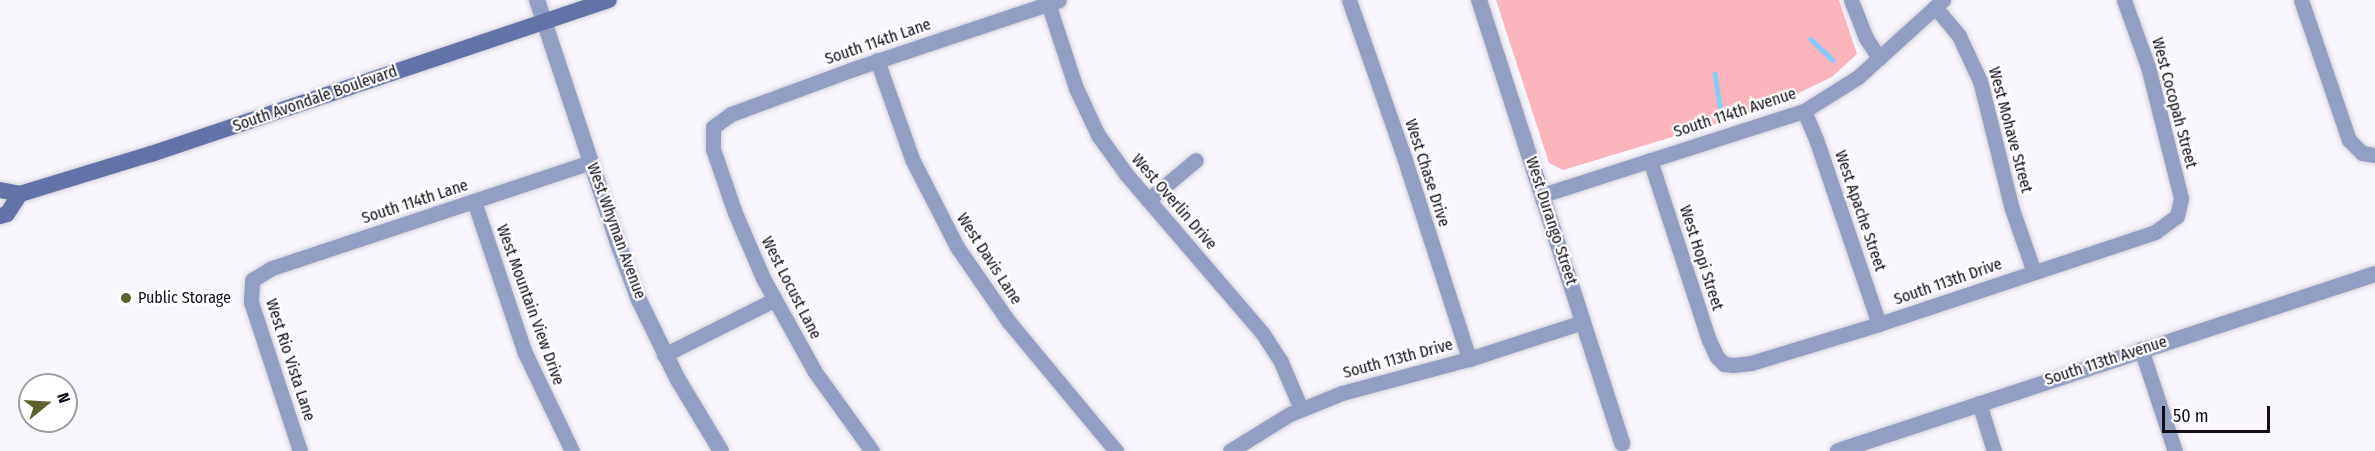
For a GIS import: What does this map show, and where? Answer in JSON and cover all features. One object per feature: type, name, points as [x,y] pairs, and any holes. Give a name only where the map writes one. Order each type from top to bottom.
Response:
[{"type":"main road","name":"South Avondale Boulevard","points":[[0,190],[20,194],[151,154],[609,0]]},
{"type":"main road","points":[[0,216],[7,214],[20,194]]},
{"type":"street","name":"West Whyman Avenue","points":[[537,0],[628,270],[664,354],[721,451]]},
{"type":"street","name":"West Chase Drive","points":[[1348,0],[1399,142],[1469,359]]},
{"type":"street","name":"West Durango Street","points":[[1479,0],[1624,448]]},
{"type":"street","points":[[1851,0],[1866,38],[1879,58]]},
{"type":"street","name":"West Cocopah Street","points":[[2124,0],[2148,66],[2179,189],[2181,207],[2177,216]]},
{"type":"street","points":[[2301,0],[2345,131],[2354,147],[2368,154]]},
{"type":"street","name":"South 114th Lane","points":[[713,127],[731,114],[877,60],[1053,2]]},
{"type":"street","name":"West Overlin Drive","points":[[1053,2],[1076,88],[1090,120],[1116,163],[1263,334],[1281,362],[1301,409]]},
{"type":"street","name":"South 114th Avenue","points":[[1542,195],[1804,111],[1845,87],[1939,3]]},
{"type":"street","name":"West Mohave Street","points":[[1939,3],[1959,36],[1980,81],[2010,201],[2034,272]]},
{"type":"street","name":"West Davis Lane","points":[[877,60],[912,159],[957,247],[1009,322],[1116,451]]},
{"type":"street","name":"West Apache Street","points":[[1804,111],[1816,139],[1879,324]]},
{"type":"street","name":"West Locust Lane","points":[[713,127],[713,149],[735,213],[774,300],[815,372],[872,451]]},
{"type":"street","points":[[1148,200],[1196,160]]},
{"type":"street","name":"West Hopi Street","points":[[1650,160],[1708,340],[1717,357],[1724,364]]},
{"type":"street","name":"South 114th Lane","points":[[252,280],[272,268],[591,162]]},
{"type":"street","name":"West Mountain View Drive","points":[[474,201],[525,353],[572,451]]},
{"type":"street","name":"South 113th Drive","points":[[1724,364],[1751,363],[1879,324],[2155,232],[2177,216]]},
{"type":"street","name":"South 113th Avenue","points":[[1838,451],[2141,349],[2375,274]]},
{"type":"street","name":"West Rio Vista Lane","points":[[252,280],[251,302],[300,451]]},
{"type":"street","points":[[664,354],[774,300]]},
{"type":"street","name":"South 113th Drive","points":[[1230,451],[1251,436],[1301,409],[1359,387],[1469,359],[1583,322]]},
{"type":"street","points":[[2141,349],[2175,451]]},
{"type":"street","points":[[1979,403],[1994,451]]},
{"type":"shaded area","points":[[1496,0],[1839,0],[1857,54],[1832,77],[1765,109],[1563,170],[1549,163]]},
{"type":"waterway","points":[[1811,39],[1833,60]]},
{"type":"waterway","points":[[1715,74],[1720,106]]},
{"type":"place","name":"Public Storage","points":[[126,298]]}]
